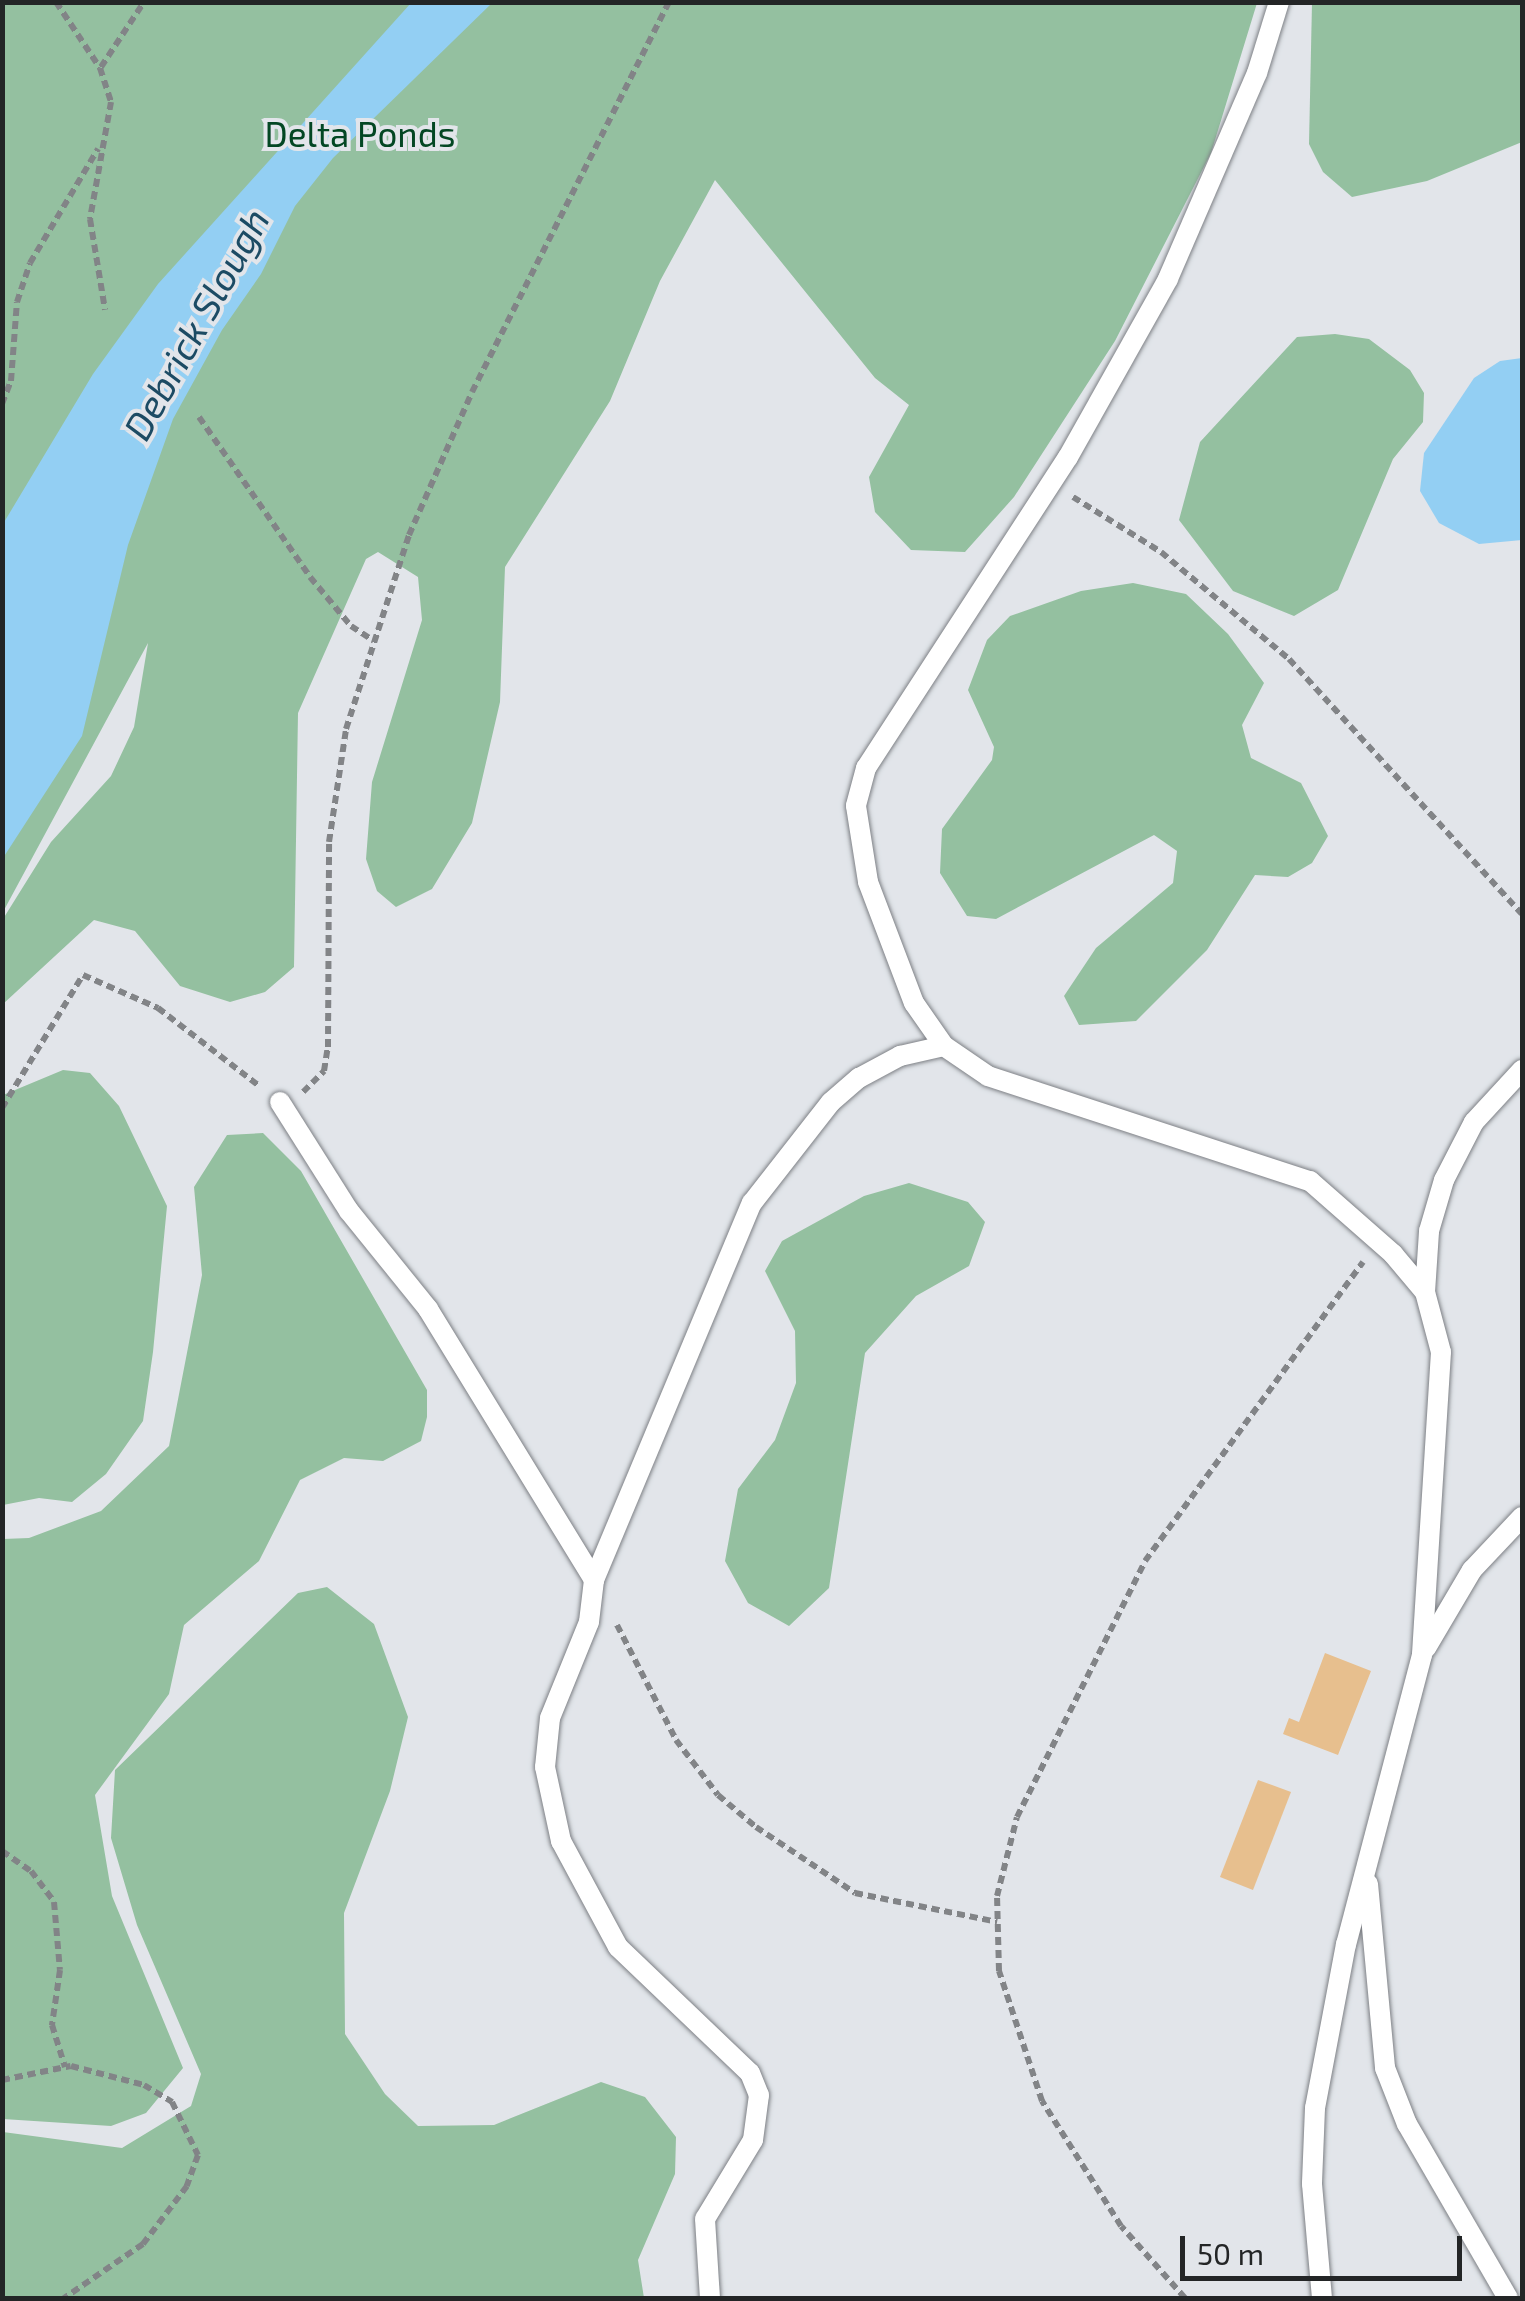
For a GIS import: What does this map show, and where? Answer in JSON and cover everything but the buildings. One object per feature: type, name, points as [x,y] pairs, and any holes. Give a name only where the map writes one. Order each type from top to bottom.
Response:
[{"type":"lane","points":[[1280,2],[1257,73],[1168,279],[1051,484],[866,768],[856,806],[868,882],[914,1003],[944,1046],[988,1076],[1310,1181],[1378,1241],[1425,1292]]},
{"type":"lane","points":[[710,2298],[705,2219],[753,2140],[759,2095],[750,2073],[618,1947],[561,1841],[545,1767],[550,1718],[589,1622],[594,1580],[752,1203],[831,1102],[859,1078],[900,1056],[944,1046]]},
{"type":"lane","points":[[1322,2298],[1312,2184],[1315,2108],[1367,1867],[1422,1655],[1442,1352],[1425,1292],[1429,1231],[1444,1180],[1474,1122],[1522,1070]]},
{"type":"lane","points":[[280,1102],[349,1211],[428,1308],[594,1580]]},
{"type":"lane","points":[[1422,1655],[1472,1570],[1522,1518]]},
{"type":"lane","points":[[1367,1867],[1384,2068],[1408,2124],[1508,2298]]},
{"type":"path","points":[[56,2],[100,68],[111,102],[100,143],[90,219],[105,310]]},
{"type":"path","points":[[100,68],[144,2]]},
{"type":"path","points":[[2,1108],[83,975],[158,1008],[280,1102],[314,1088],[324,1071],[329,842],[346,730],[409,534],[472,392],[670,2]]},
{"type":"path","points":[[2,404],[17,302],[30,263],[100,143]]},
{"type":"path","points":[[199,417],[290,551],[351,626],[374,641]]},
{"type":"path","points":[[1051,484],[1161,552],[1289,659],[1522,914]]},
{"type":"path","points":[[1185,2298],[1121,2226],[1042,2101],[999,1971],[996,1896],[1017,1817],[1144,1560],[1378,1241]]},
{"type":"path","points":[[594,1580],[676,1740],[718,1794],[756,1827],[855,1893],[997,1922]]},
{"type":"path","points":[[2,1851],[31,1871],[54,1902],[60,1970],[52,2025],[66,2067]]},
{"type":"path","points":[[2,2080],[66,2067],[144,2085],[172,2102],[198,2155],[186,2186],[143,2244],[64,2298]]},
{"type":"green space","name":"Delta Ponds","points":[[2,3],[1257,3],[1211,153],[1115,341],[1014,497],[965,552],[911,550],[875,512],[869,477],[909,405],[875,378],[715,180],[660,281],[610,401],[505,567],[500,702],[472,823],[432,889],[396,907],[377,891],[366,859],[372,782],[422,620],[418,577],[378,552],[366,559],[298,713],[294,967],[265,992],[230,1002],[180,986],[135,931],[94,920],[3,1004],[3,919],[51,842],[111,776],[134,727],[148,643],[3,912]]},
{"type":"green space","points":[[1312,3],[1522,3],[1522,142],[1427,181],[1352,197],[1323,172],[1309,144]]},
{"type":"green space","points":[[1335,334],[1369,339],[1410,370],[1424,393],[1423,422],[1393,459],[1338,590],[1294,616],[1233,591],[1179,520],[1200,442],[1297,337]]},
{"type":"green space","points":[[1133,583],[1186,594],[1228,634],[1264,683],[1242,725],[1251,758],[1301,783],[1328,836],[1312,863],[1288,877],[1255,875],[1207,950],[1136,1021],[1079,1025],[1064,996],[1096,948],[1173,883],[1177,851],[1154,835],[996,919],[967,916],[940,873],[942,829],[992,760],[994,747],[968,690],[987,640],[1010,616],[1081,591]]},
{"type":"green space","points":[[63,1070],[90,1073],[119,1106],[167,1206],[153,1352],[143,1421],[106,1474],[72,1502],[39,1498],[3,1505],[3,1095]]},
{"type":"green space","points":[[263,1133],[301,1171],[427,1390],[427,1417],[421,1441],[383,1461],[344,1458],[300,1480],[259,1561],[184,1625],[169,1694],[95,1795],[112,1896],[183,2068],[146,2113],[111,2126],[3,2119],[3,1539],[29,1538],[101,1511],[169,1446],[202,1275],[194,1187],[227,1135]]},
{"type":"green space","points":[[909,1183],[968,1202],[985,1222],[969,1266],[916,1296],[865,1353],[829,1588],[789,1626],[748,1603],[725,1561],[738,1489],[775,1440],[796,1383],[795,1331],[765,1271],[782,1241],[864,1196]]},
{"type":"green space","points":[[327,1587],[374,1624],[408,1717],[390,1791],[344,1913],[345,2034],[385,2094],[418,2126],[494,2125],[601,2082],[645,2097],[676,2137],[675,2174],[638,2260],[644,2298],[3,2298],[3,2132],[122,2148],[191,2106],[201,2074],[137,1925],[111,1838],[115,1770],[298,1593]]},
{"type":"water","name":"Debrick Slough","points":[[411,3],[492,3],[333,158],[295,206],[261,274],[222,330],[173,419],[128,545],[82,736],[3,858],[3,524],[93,374],[158,284]]},
{"type":"water","points":[[1522,358],[1522,540],[1479,544],[1439,523],[1420,491],[1424,453],[1474,378],[1500,361]]}]
